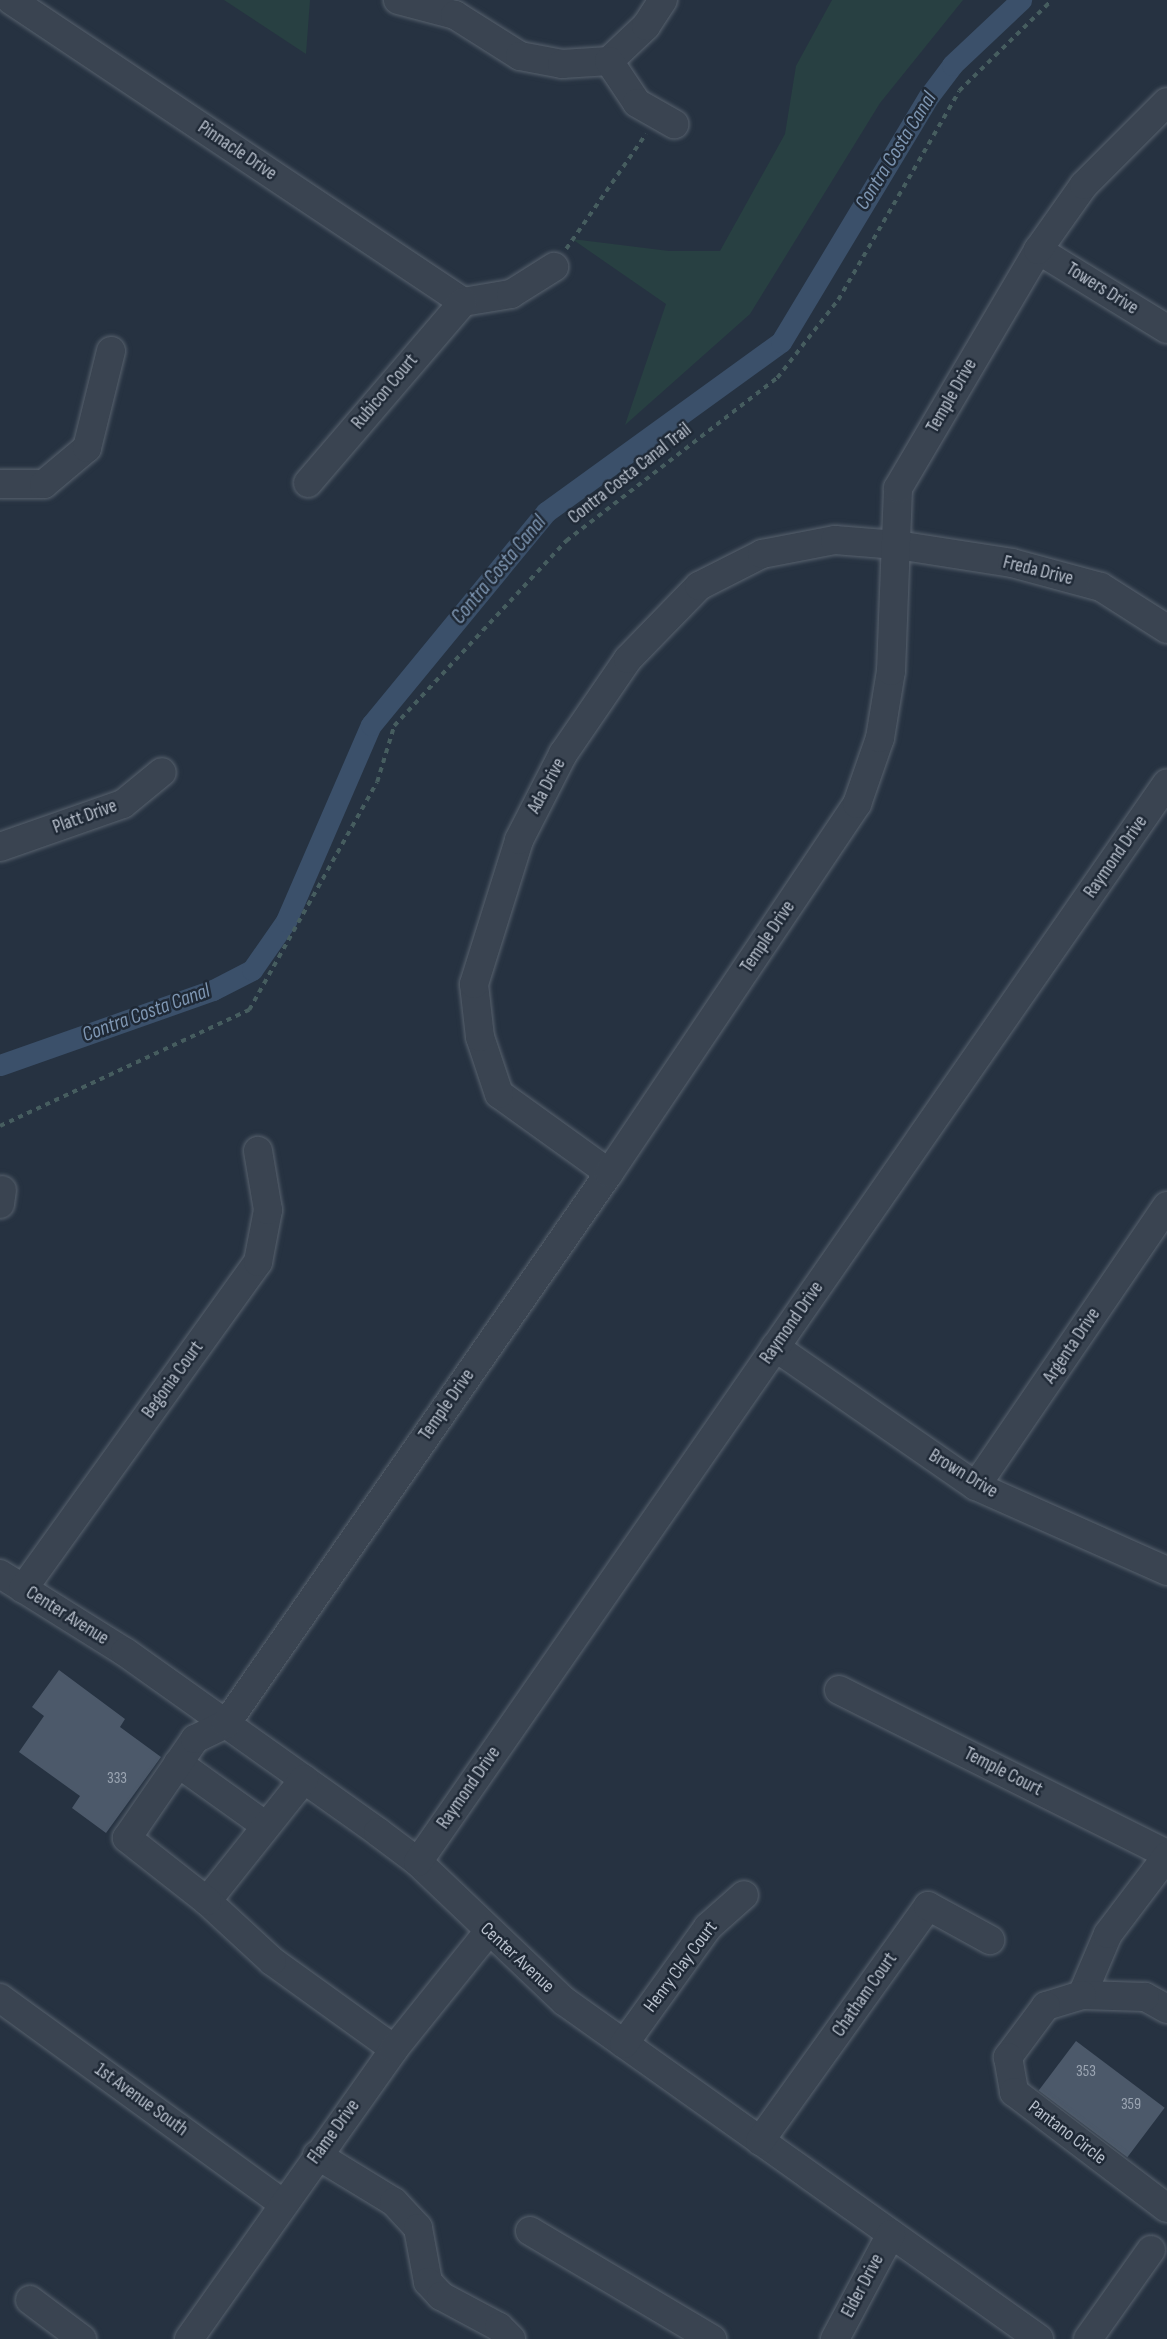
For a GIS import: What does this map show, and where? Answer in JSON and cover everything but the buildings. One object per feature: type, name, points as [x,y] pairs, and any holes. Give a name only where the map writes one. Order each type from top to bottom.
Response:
[{"type":"street","name":"Pinnacle Drive","points":[[11,0],[463,302]]},
{"type":"street","points":[[398,0],[455,15],[520,56],[562,64],[609,61],[646,26],[663,0]]},
{"type":"street","points":[[609,61],[637,103],[667,120]]},
{"type":"street","name":"Temple Drive","points":[[226,1724],[609,1173],[857,804],[880,738],[891,671],[898,488],[1038,250],[1084,185],[1167,102]]},
{"type":"street","name":"Towers Drive","points":[[1038,250],[1167,329]]},
{"type":"street","points":[[463,302],[511,294],[554,267]]},
{"type":"street","name":"Rubicon Court","points":[[308,483],[463,302]]},
{"type":"street","points":[[0,484],[44,484],[87,448],[111,351]]},
{"type":"street","name":"Ada Drive","points":[[609,1173],[499,1094],[480,1037],[474,984],[519,840],[563,754],[628,659],[699,586],[762,554],[835,540],[897,545]]},
{"type":"street","name":"Freda Drive","points":[[897,545],[1012,563],[1101,587],[1167,629]]},
{"type":"street","name":"Platt Drive","points":[[0,847],[123,804],[162,772]]},
{"type":"street","name":"Raymond Drive","points":[[418,1862],[1167,783]]},
{"type":"street","name":"Begonia Court","points":[[23,1590],[258,1262],[268,1210],[258,1151]]},
{"type":"street","name":"Argenta Drive","points":[[976,1486],[1167,1206]]},
{"type":"street","name":"Brown Drive","points":[[775,1348],[976,1486],[1167,1571]]},
{"type":"street","name":"Center Avenue","points":[[0,1574],[125,1652],[418,1862],[488,1932],[564,2001],[1039,2339]]},
{"type":"street","name":"Temple Court","points":[[839,1690],[1167,1855]]},
{"type":"street","points":[[226,1724],[195,1739],[127,1838],[207,1901],[272,1961],[394,2049]]},
{"type":"street","points":[[178,1763],[267,1826]]},
{"type":"street","points":[[207,1901],[304,1779]]},
{"type":"street","points":[[1082,1995],[1108,1934],[1167,1855]]},
{"type":"street","name":"Henry Clay Court","points":[[624,2044],[708,1927],[744,1895]]},
{"type":"street","name":"Chatham Court","points":[[760,2141],[928,1906],[990,1940]]},
{"type":"street","name":"Flame Drive","points":[[189,2339],[282,2203],[394,2049],[488,1932]]},
{"type":"street","name":"Pantano Circle","points":[[1167,2009],[1145,1997],[1082,1995],[1046,2006],[1008,2057],[1014,2092],[1167,2208]]},
{"type":"street","name":"1st Avenue South","points":[[0,1998],[282,2203]]},
{"type":"street","points":[[317,2155],[394,2202],[418,2228],[428,2281],[441,2296],[499,2328],[511,2339]]},
{"type":"street","points":[[530,2231],[712,2339]]},
{"type":"street","name":"Elder Drive","points":[[835,2339],[891,2234]]},
{"type":"street","points":[[1088,2339],[1151,2250]]},
{"type":"street","points":[[30,2300],[82,2339]]},
{"type":"path","name":"Contra Costa Canal Trail","points":[[0,1126],[250,1010],[377,782],[394,726],[566,541],[777,378],[838,300],[959,91],[1052,0]]},
{"type":"path","points":[[554,267],[667,120]]},
{"type":"green space","points":[[224,0],[310,0],[306,54]]},
{"type":"green space","points":[[832,0],[963,0],[880,103],[750,314],[625,425],[666,304],[572,239],[669,251],[720,251],[785,134],[796,66]]},
{"type":"waterway","name":"Contra Costa Canal","points":[[0,1065],[213,990],[252,970],[286,921],[371,725],[546,512],[781,342],[929,96],[952,65],[1021,0]]}]
